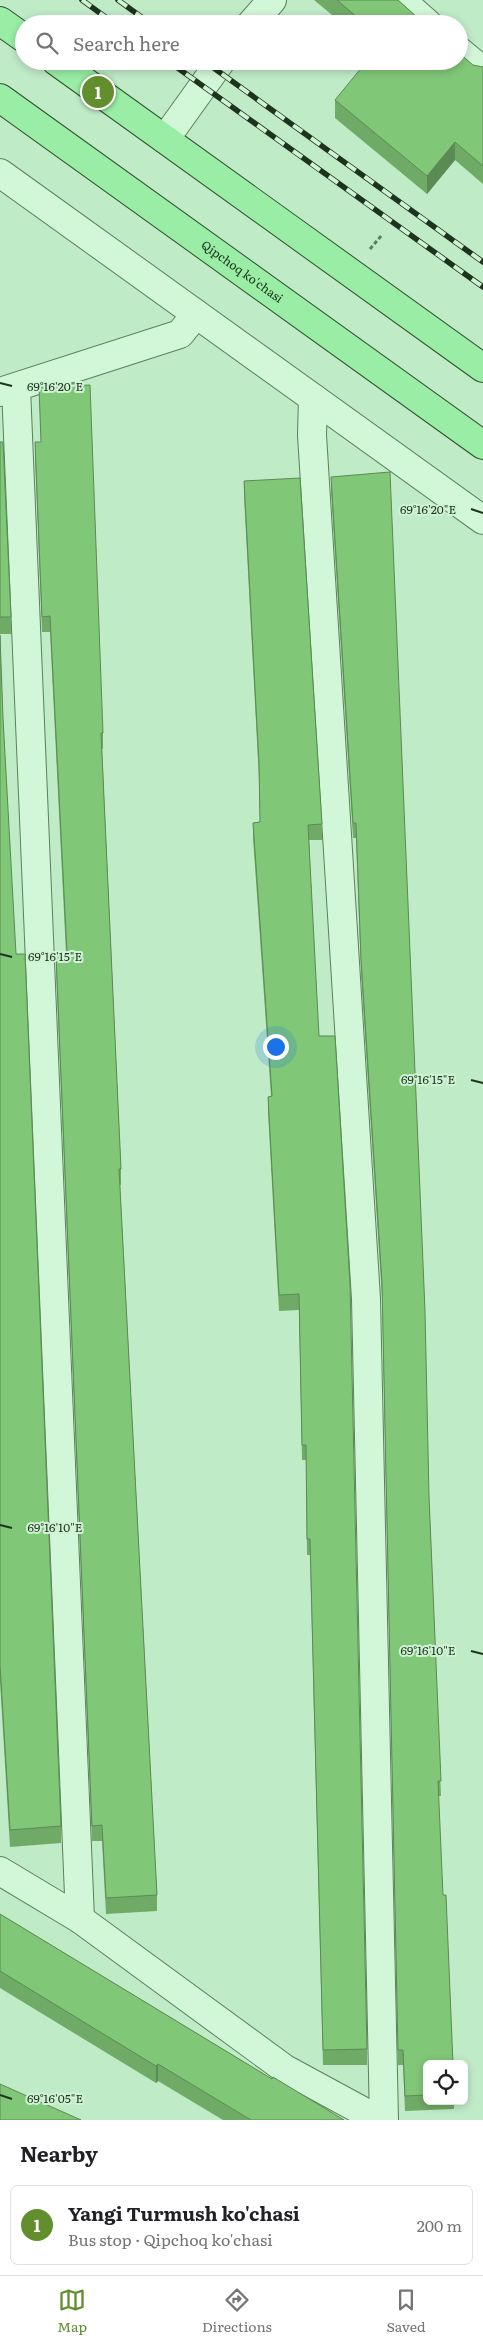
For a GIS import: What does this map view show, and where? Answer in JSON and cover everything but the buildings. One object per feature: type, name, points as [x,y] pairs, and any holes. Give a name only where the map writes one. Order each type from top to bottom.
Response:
[{"type":"main road","points":[[0,21],[15,32]]},
{"type":"main road","points":[[69,70],[483,368]]},
{"type":"main road","name":"Qipchoq ko'chasi","points":[[0,98],[483,445]]},
{"type":"street","points":[[259,15],[272,0]]},
{"type":"street","points":[[401,0],[418,15]]},
{"type":"street","points":[[468,59],[483,72]]},
{"type":"street","points":[[165,139],[215,70]]},
{"type":"street","points":[[0,173],[483,520]]},
{"type":"street","points":[[80,1919],[8,390],[180,334],[196,314]]},
{"type":"street","points":[[313,398],[312,435],[366,1299],[384,2120]]},
{"type":"street","points":[[0,1871],[80,1919],[285,2069],[379,2120]]},
{"type":"railway","points":[[82,0],[103,15]]},
{"type":"railway","points":[[118,0],[139,15]]},
{"type":"railway","points":[[181,70],[483,287]]},
{"type":"railway","points":[[216,70],[483,262]]},
{"type":"place","name":"Yangi Turmush ko'chasi","points":[[98,92]]}]
